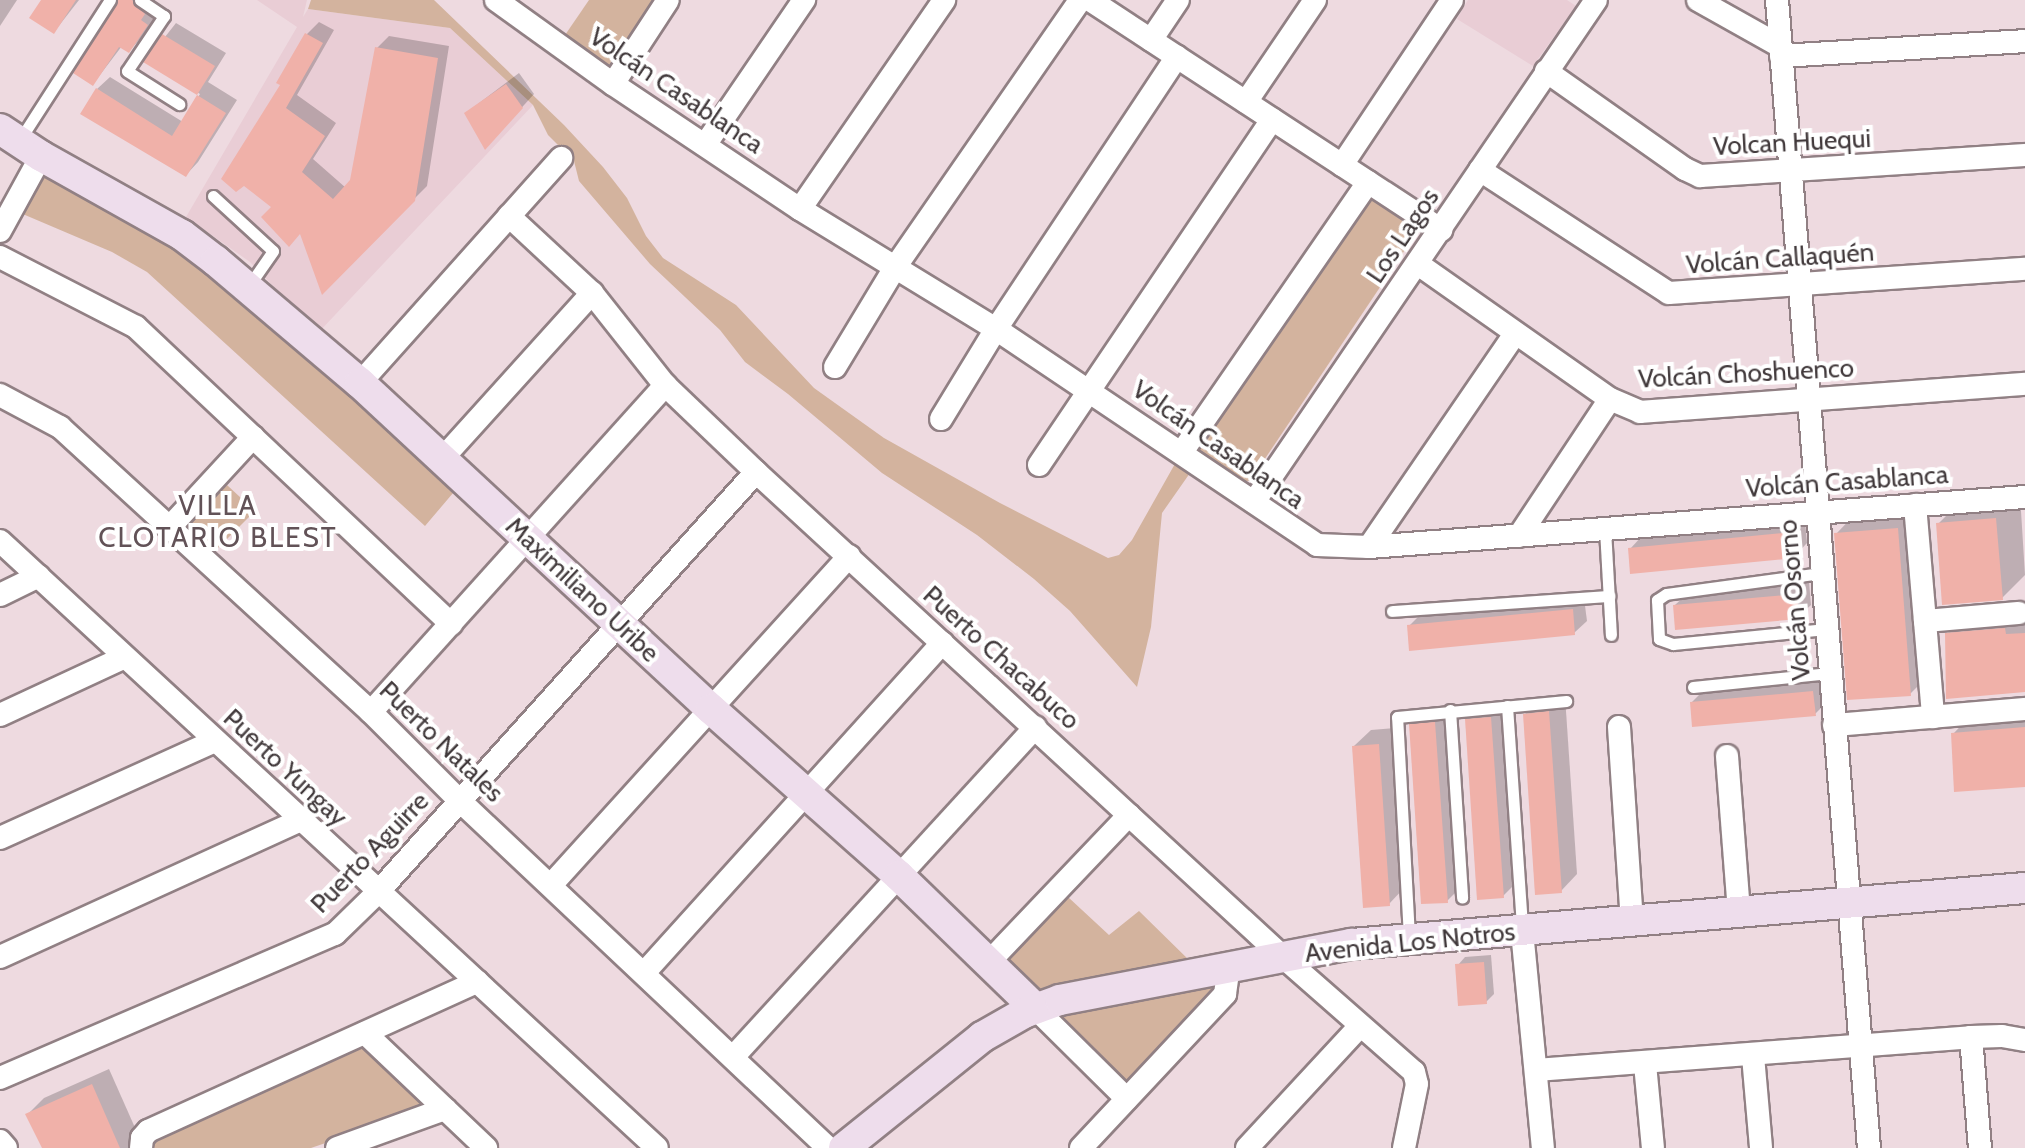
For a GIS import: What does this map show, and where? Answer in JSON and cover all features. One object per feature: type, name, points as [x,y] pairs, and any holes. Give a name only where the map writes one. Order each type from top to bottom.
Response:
[{"type":"street","points":[[613,84],[668,0]]},
{"type":"street","points":[[705,145],[804,0]]},
{"type":"street","points":[[800,209],[944,0]]},
{"type":"street","points":[[835,367],[896,266],[1080,0]]},
{"type":"street","points":[[1090,0],[1442,230]]},
{"type":"street","points":[[1151,40],[1178,0]]},
{"type":"street","points":[[1246,102],[1315,0]]},
{"type":"street","points":[[1342,165],[1452,0]]},
{"type":"street","name":"Los Lagos","points":[[1254,502],[1596,0]]},
{"type":"street","points":[[1698,0],[1780,51],[2025,41]]},
{"type":"street","name":"Volcán Osorno","points":[[1777,0],[1806,399],[1869,1148]]},
{"type":"street","name":"Volcán Casablanca","points":[[497,1],[613,84],[800,209],[996,329],[1317,545],[1369,547],[2025,497]]},
{"type":"street","points":[[941,419],[996,329],[1177,57]]},
{"type":"street","name":"Volcan Huequi","points":[[1546,71],[1693,173],[1706,177],[2025,155]]},
{"type":"street","points":[[1039,465],[1272,119]]},
{"type":"street","points":[[0,231],[20,142]]},
{"type":"street","name":"Maximiliano Uribe","points":[[20,142],[182,235],[360,383],[711,709],[899,876],[1127,1099]]},
{"type":"street","points":[[360,383],[561,158]]},
{"type":"street","name":"Volcán Callaquén","points":[[1480,170],[1664,292],[1677,294],[2025,269]]},
{"type":"street","points":[[1182,452],[1368,182]]},
{"type":"street","name":"Puerto Chacabuco","points":[[509,216],[592,293],[665,385],[756,472],[1417,1077],[1404,1148]]},
{"type":"street","points":[[0,257],[136,327],[451,624]]},
{"type":"street","name":"Volcán Choshuenco","points":[[1418,264],[1610,399],[1632,410],[1651,412],[2025,384]]},
{"type":"street","points":[[442,459],[592,293]]},
{"type":"street","points":[[1369,547],[1515,334]]},
{"type":"street","points":[[371,712],[665,385]]},
{"type":"street","name":"Puerto Natales","points":[[0,395],[60,427],[371,712],[459,800],[734,1056],[828,1148]]},
{"type":"street","points":[[1519,536],[1610,399]]},
{"type":"street","points":[[169,528],[253,437]]},
{"type":"street","name":"Puerto Aguirre","points":[[0,1078],[335,934],[378,892],[756,472]]},
{"type":"street","points":[[1915,505],[1933,717]]},
{"type":"street","name":"Puerto Yungay","points":[[0,541],[123,658],[478,981],[641,1140],[657,1148]]},
{"type":"street","points":[[551,885],[849,556]]},
{"type":"street","points":[[0,595],[39,576]]},
{"type":"street","points":[[1925,621],[2019,613]]},
{"type":"street","points":[[644,973],[942,643]]},
{"type":"street","points":[[0,715],[123,658]]},
{"type":"street","points":[[1834,725],[2025,709]]},
{"type":"street","points":[[734,1056],[1035,727]]},
{"type":"street","points":[[1619,727],[1632,922]]},
{"type":"street","points":[[0,838],[215,741]]},
{"type":"street","points":[[1727,756],[1739,913]]},
{"type":"street","points":[[989,962],[1129,815]]},
{"type":"street","points":[[0,957],[300,820]]},
{"type":"street","name":"Avenida Los Notros","points":[[844,1148],[966,1049],[1035,1008],[1229,966],[1352,944],[2025,888]]},
{"type":"street","points":[[1522,931],[1543,1148]]},
{"type":"street","points":[[1081,1148],[1225,994],[1229,966]]},
{"type":"street","points":[[141,1148],[142,1138],[148,1131],[478,981]]},
{"type":"street","points":[[1247,1148],[1360,1026]]},
{"type":"street","points":[[365,1033],[486,1148]]},
{"type":"street","points":[[1536,1070],[1753,1056],[1971,1037],[2002,1036],[2025,1040]]},
{"type":"street","points":[[1971,1037],[1980,1148]]},
{"type":"street","points":[[1753,1056],[1761,1148]]},
{"type":"street","points":[[1645,1064],[1653,1148]]},
{"type":"street","points":[[337,1148],[445,1109]]},
{"type":"street","points":[[0,1141],[6,1148]]},
{"type":"lane","points":[[20,142],[110,0]]},
{"type":"lane","points":[[140,0],[164,16],[127,71],[179,104]]},
{"type":"lane","points":[[213,196],[273,251],[248,287]]},
{"type":"lane","points":[[1605,529],[1611,635]]},
{"type":"lane","points":[[1821,573],[1666,594],[1657,600],[1659,639],[1673,644],[1826,629]]},
{"type":"lane","points":[[1392,611],[1609,596]]},
{"type":"lane","points":[[1693,687],[1829,673]]},
{"type":"lane","points":[[1410,939],[1395,722],[1400,714],[1566,701]]},
{"type":"lane","points":[[1507,706],[1522,931]]},
{"type":"lane","points":[[1450,710],[1462,898]]},
{"type":"shaded area","points":[[257,0],[307,0],[303,17],[308,9],[450,28],[533,105],[318,333],[250,262],[186,217],[297,27]]},
{"type":"shaded area","points":[[311,0],[434,0],[564,125],[603,167],[627,198],[646,236],[663,258],[736,305],[814,388],[884,438],[1000,503],[1108,558],[1119,555],[1132,540],[1176,462],[1190,473],[1162,513],[1151,627],[1137,687],[1070,611],[1034,579],[977,535],[882,473],[745,362],[720,330],[650,264],[579,181],[574,161],[548,135],[533,105],[450,28],[308,9]]},
{"type":"shaded area","points":[[589,0],[653,0],[607,68],[563,38]]},
{"type":"shaded area","points":[[1468,0],[1567,0],[1576,6],[1533,66],[1457,19]]},
{"type":"shaded area","points":[[43,173],[170,240],[459,486],[425,526],[147,272],[112,252],[18,212]]},
{"type":"shaded area","points":[[1382,200],[1415,225],[1415,235],[1250,481],[1237,481],[1202,455],[1198,446],[1362,201]]},
{"type":"shaded area","points":[[227,485],[255,511],[212,554],[186,529]]},
{"type":"shaded area","points":[[1068,897],[1109,935],[1139,911],[1192,963],[1038,997],[1006,968],[1010,952]]},
{"type":"shaded area","points":[[1215,977],[1220,986],[1128,1085],[1059,1017],[1063,1011]]},
{"type":"shaded area","points":[[353,1045],[365,1046],[428,1103],[427,1108],[311,1148],[146,1148],[148,1139]]},
{"type":"building","points":[[41,0],[76,0],[54,34],[29,18]]},
{"type":"building","points":[[118,0],[132,0],[145,14],[141,20],[148,25],[129,53],[119,47],[93,86],[73,73]]},
{"type":"building","points":[[305,33],[323,43],[286,108],[325,136],[302,172],[333,199],[350,180],[375,47],[438,58],[415,201],[322,295],[300,234],[289,247],[261,217],[271,207],[244,186],[236,192],[221,179],[280,85],[276,83]]},
{"type":"building","points":[[162,34],[215,66],[197,95],[143,62]]},
{"type":"building","points":[[506,84],[523,108],[485,150],[464,113]]},
{"type":"building","points":[[96,88],[172,136],[197,95],[226,113],[186,177],[80,114]]},
{"type":"building","points":[[1996,518],[2003,600],[1942,605],[1936,523]]},
{"type":"building","points":[[1898,528],[1911,696],[1847,700],[1834,533]]},
{"type":"building","points":[[1793,532],[1796,558],[1630,574],[1628,548]]},
{"type":"building","points":[[1797,594],[1799,619],[1675,630],[1673,605]]},
{"type":"building","points":[[1573,609],[1575,635],[1409,651],[1407,625]]},
{"type":"building","points":[[2005,628],[2006,634],[2025,633],[2025,692],[1946,699],[1945,633]]},
{"type":"building","points":[[1813,691],[1816,716],[1692,727],[1690,702]]},
{"type":"building","points":[[1549,711],[1562,893],[1535,895],[1523,714]]},
{"type":"building","points":[[1491,717],[1504,898],[1477,900],[1465,719]]},
{"type":"building","points":[[1435,722],[1448,903],[1421,904],[1409,724]]},
{"type":"building","points":[[2025,727],[2025,787],[1954,792],[1951,733]]},
{"type":"building","points":[[1379,744],[1390,906],[1363,908],[1352,746]]},
{"type":"building","points":[[1484,962],[1487,1004],[1458,1006],[1455,964]]},
{"type":"building","points":[[92,1084],[120,1148],[42,1148],[25,1114]]},
{"type":"district","name":"VILLA CLOTARIO BLEST","points":[[218,521]]}]
